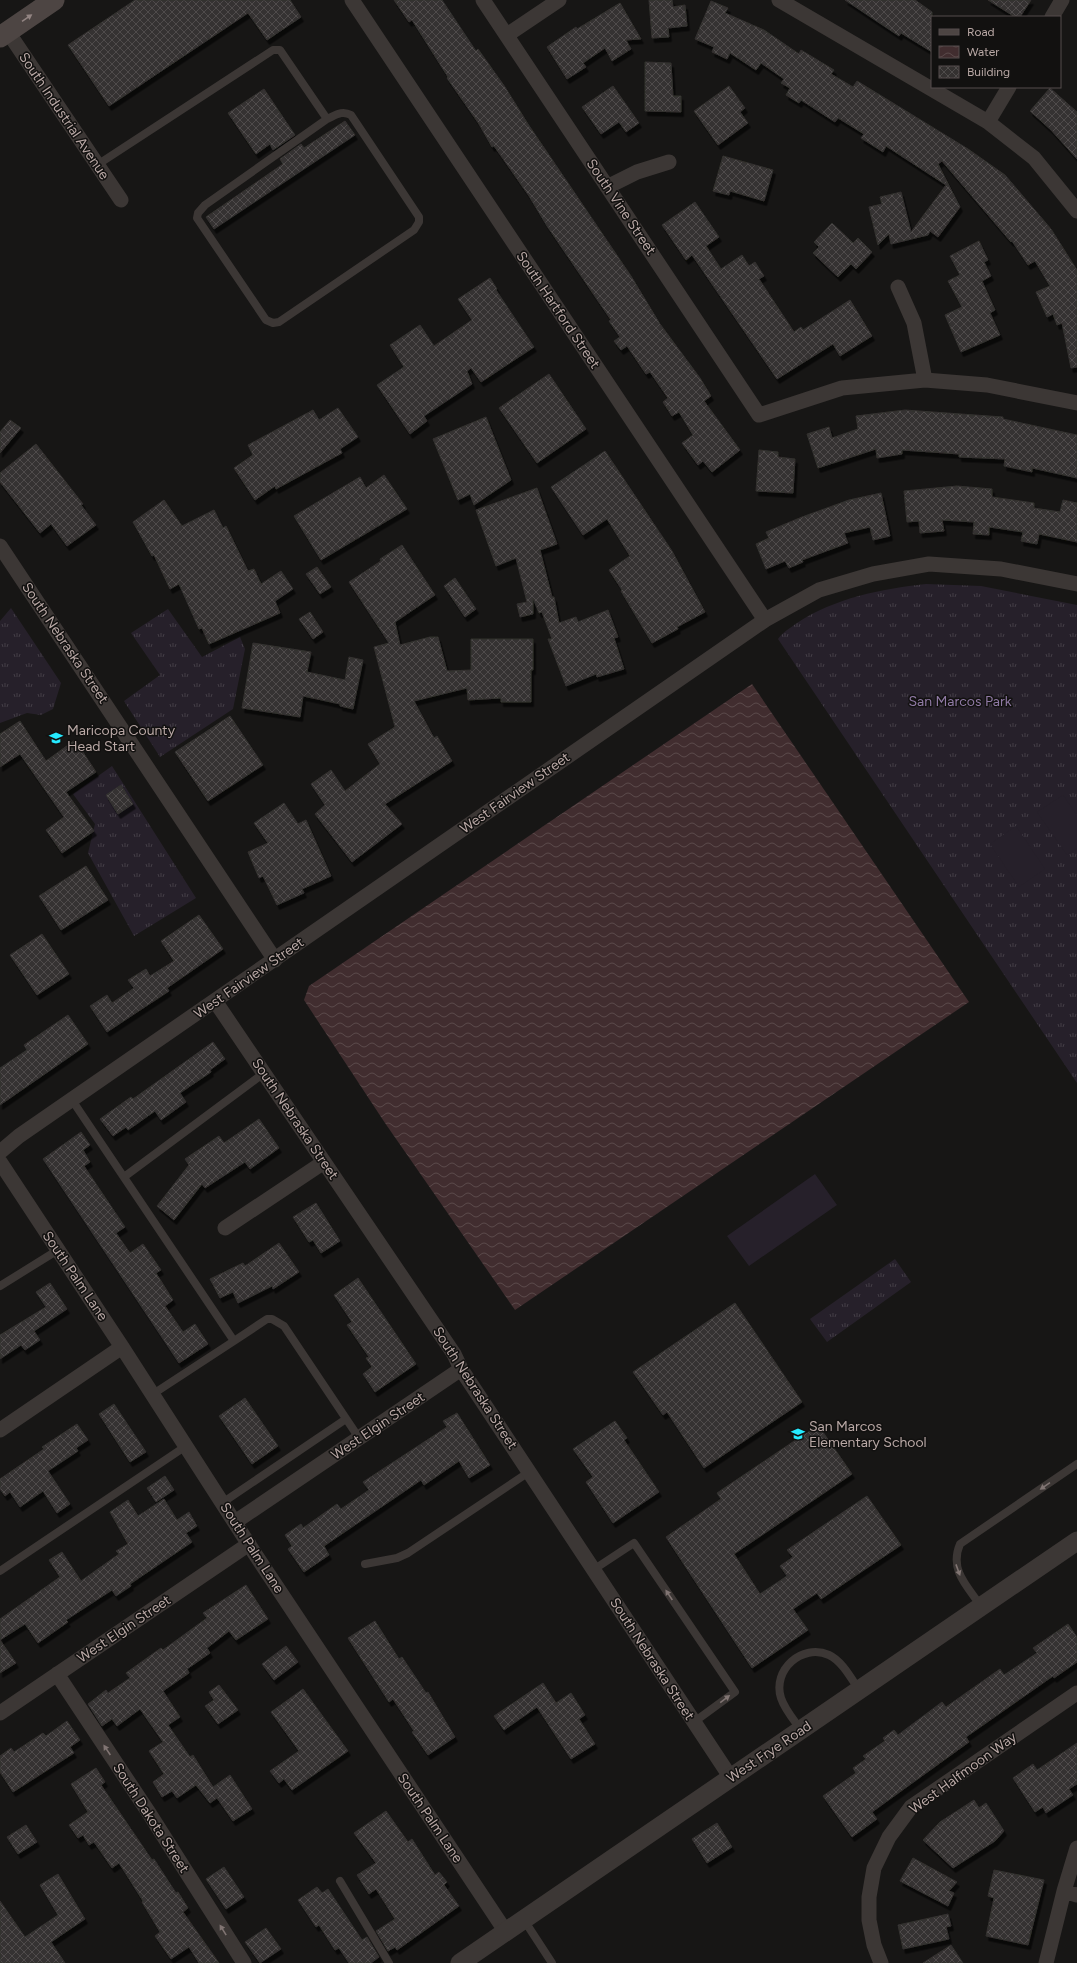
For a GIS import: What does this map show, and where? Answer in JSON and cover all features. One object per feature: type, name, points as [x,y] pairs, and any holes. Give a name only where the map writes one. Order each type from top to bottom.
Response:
[{"type":"main road","points":[[4,34],[54,0]]},
{"type":"street","name":"South Hartford Street","points":[[352,0],[765,620]]},
{"type":"street","name":"South Vine Street","points":[[483,0],[759,415],[842,388],[925,380]]},
{"type":"street","points":[[507,35],[559,0]]},
{"type":"street","points":[[779,0],[988,122],[1034,158],[1077,211]]},
{"type":"street","points":[[1053,16],[1062,0]]},
{"type":"street","name":"South Industrial Avenue","points":[[4,34],[121,200]]},
{"type":"street","points":[[988,122],[1008,88]]},
{"type":"street","points":[[607,187],[637,172],[669,162]]},
{"type":"street","points":[[898,287],[914,323],[925,380],[987,385],[1077,403]]},
{"type":"street","name":"South Nebraska Street","points":[[0,546],[275,960]]},
{"type":"street","name":"West Fairview Street","points":[[0,1152],[18,1136],[216,1001],[765,620],[819,590],[872,574],[929,564],[1001,569],[1077,584]]},
{"type":"street","name":"South Nebraska Street","points":[[216,1001],[452,1351],[461,1369],[731,1778]]},
{"type":"street","name":"South Palm Lane","points":[[0,1162],[153,1394],[222,1503],[506,1932]]},
{"type":"street","points":[[225,1228],[324,1162]]},
{"type":"street","points":[[0,1430],[122,1347]]},
{"type":"street","name":"West Elgin Street","points":[[235,1522],[461,1369]]},
{"type":"street","name":"West Frye Road","points":[[460,1963],[1077,1541]]},
{"type":"street","name":"West Elgin Street","points":[[0,1713],[249,1544]]},
{"type":"street","name":"South Dakota Street","points":[[57,1674],[244,1963]]},
{"type":"street","name":"West Halfmoon Way","points":[[881,1963],[869,1920],[869,1897],[874,1868],[889,1837],[911,1807],[1077,1693]]},
{"type":"street","points":[[1046,1963],[1070,1893],[1077,1848]]},
{"type":"lane","points":[[97,165],[273,50],[280,50],[327,119]]},
{"type":"lane","points":[[346,112],[351,116],[419,217],[419,222],[414,230],[278,322],[273,323],[266,320],[245,290],[197,218],[198,213],[205,205],[327,119],[346,112]]},
{"type":"lane","points":[[124,1177],[264,1073]]},
{"type":"lane","points":[[72,1100],[234,1341]]},
{"type":"lane","points":[[0,1286],[58,1250]]},
{"type":"lane","points":[[153,1394],[267,1319],[272,1319],[284,1326],[359,1438]]},
{"type":"lane","points":[[222,1503],[346,1419]]},
{"type":"lane","points":[[0,1570],[186,1446]]},
{"type":"lane","points":[[981,1606],[960,1575],[956,1565],[956,1554],[960,1544],[1077,1464]]},
{"type":"lane","points":[[365,1564],[397,1558],[408,1553],[529,1472]]},
{"type":"lane","points":[[593,1570],[634,1543],[735,1692],[694,1722]]},
{"type":"lane","points":[[801,1730],[781,1698],[779,1684],[783,1672],[790,1662],[803,1654],[818,1653],[829,1655],[840,1663],[859,1690]]},
{"type":"lane","points":[[340,1882],[364,1925],[389,1963]]},
{"type":"lane","points":[[524,1920],[552,1963]]},
{"type":"green space","name":"San Marcos Park","points":[[926,584],[981,586],[1077,605],[1077,1083],[778,639],[789,628],[812,614],[843,601],[875,592]]},
{"type":"green space","points":[[11,608],[61,683],[53,709],[41,715],[27,713],[0,723],[0,621]]},
{"type":"green space","points":[[168,609],[202,657],[240,637],[245,649],[233,709],[160,757],[124,701],[160,675],[131,633]]},
{"type":"green space","points":[[112,766],[196,898],[134,936],[88,853],[95,824],[73,794]]},
{"type":"green space","points":[[1063,795],[1077,815],[1077,848],[1067,855],[1037,812]]},
{"type":"green space","points":[[1016,826],[1045,869],[1019,887],[990,844]]},
{"type":"green space","points":[[815,1174],[837,1205],[749,1266],[727,1236]]},
{"type":"green space","points":[[895,1259],[911,1282],[827,1342],[810,1319]]},
{"type":"water","points":[[752,684],[969,1002],[515,1310],[385,1123],[304,1000],[309,986]]},
{"type":"building","points":[[135,0],[290,0],[301,17],[267,40],[248,13],[109,106],[68,45]]},
{"type":"building","points":[[394,0],[442,0],[476,51],[478,49],[505,87],[528,124],[631,276],[660,324],[700,378],[711,396],[704,401],[740,450],[712,472],[703,461],[698,465],[682,443],[693,435],[679,412],[672,416],[663,402],[668,398],[650,372],[646,374],[627,346],[621,350],[614,341],[620,337],[609,321],[611,320],[547,226],[529,196],[494,146],[492,147],[479,124],[447,78],[448,77],[412,20],[409,22]]},
{"type":"building","points":[[649,0],[672,0],[673,7],[685,5],[687,26],[668,28],[669,37],[652,38]]},
{"type":"building","points":[[845,0],[915,0],[932,12],[931,51],[901,33],[899,36]]},
{"type":"building","points":[[988,0],[1031,0],[1021,16],[1013,16]]},
{"type":"building","points":[[711,1],[728,8],[725,13],[764,30],[799,54],[801,50],[834,70],[831,74],[853,87],[857,81],[968,149],[1005,175],[1051,229],[1077,270],[1077,367],[1071,368],[1062,323],[1057,325],[1053,314],[1047,317],[1036,292],[1050,286],[1035,261],[1028,265],[1012,241],[1011,242],[942,161],[938,164],[960,207],[938,237],[930,231],[928,235],[891,244],[889,234],[878,245],[869,207],[882,204],[880,197],[901,192],[911,232],[946,185],[886,146],[883,152],[861,138],[864,134],[838,118],[835,122],[801,100],[799,103],[786,95],[790,88],[781,83],[784,79],[761,63],[756,70],[730,53],[727,59],[712,52],[714,47],[695,39]]},
{"type":"building","points":[[620,3],[641,39],[626,40],[631,49],[612,61],[605,48],[583,63],[586,67],[567,79],[547,47],[576,27],[577,29]]},
{"type":"building","points":[[645,62],[671,63],[673,96],[681,96],[681,112],[645,111]]},
{"type":"building","points":[[613,86],[639,123],[626,132],[619,122],[601,134],[582,107]]},
{"type":"building","points":[[729,86],[745,108],[740,112],[748,123],[718,145],[694,111]]},
{"type":"building","points":[[1050,88],[1077,112],[1077,159],[1051,130],[1030,111]]},
{"type":"building","points":[[264,89],[295,135],[273,150],[270,144],[256,154],[228,113]]},
{"type":"building","points":[[345,121],[355,135],[214,229],[206,217],[283,164],[280,159],[301,144],[304,148]]},
{"type":"building","points":[[723,156],[773,170],[764,201],[730,191],[729,195],[713,191]]},
{"type":"building","points":[[695,202],[719,237],[706,246],[721,269],[742,255],[749,266],[755,262],[764,276],[759,279],[794,332],[801,327],[803,330],[850,300],[872,336],[840,356],[833,344],[777,379],[692,255],[686,260],[662,225]]},
{"type":"building","points":[[832,223],[853,243],[858,238],[872,252],[856,269],[851,264],[838,277],[813,253],[819,247],[814,242]]},
{"type":"building","points":[[979,241],[988,260],[984,262],[991,276],[982,281],[995,310],[990,313],[1000,335],[961,352],[945,315],[962,307],[948,281],[960,275],[950,256]]},
{"type":"building","points":[[490,278],[497,289],[496,290],[534,347],[481,382],[471,368],[467,371],[472,384],[424,416],[427,421],[410,434],[377,385],[404,367],[390,345],[420,325],[434,346],[472,320],[458,299]]},
{"type":"building","points":[[549,374],[586,429],[537,463],[499,408]]},
{"type":"building","points":[[338,408],[358,437],[340,449],[342,453],[276,489],[275,486],[255,500],[234,468],[253,455],[248,445],[313,410],[319,420]]},
{"type":"building","points":[[905,410],[1003,417],[1003,419],[1077,435],[1077,478],[1032,468],[1032,472],[1004,466],[1005,459],[959,457],[959,454],[902,450],[902,454],[877,458],[876,449],[818,468],[807,434],[829,427],[832,438],[858,429],[856,416]]},
{"type":"building","points":[[486,417],[511,480],[474,505],[470,494],[458,500],[433,439]]},
{"type":"building","points":[[10,420],[21,428],[0,453],[0,432]]},
{"type":"building","points":[[36,444],[83,504],[81,505],[96,525],[67,546],[51,524],[40,533],[0,482],[0,473]]},
{"type":"building","points":[[759,450],[778,452],[778,457],[795,459],[793,493],[756,491]]},
{"type":"building","points":[[605,451],[672,551],[705,612],[652,643],[609,570],[630,556],[607,519],[583,535],[551,487]]},
{"type":"building","points":[[384,475],[407,509],[321,560],[294,516],[360,477],[366,488]]},
{"type":"building","points":[[957,486],[992,489],[992,497],[1034,503],[1034,508],[1060,512],[1063,500],[1077,503],[1077,542],[1039,534],[1037,544],[1021,541],[1023,532],[989,527],[989,535],[973,534],[974,522],[942,520],[944,531],[920,533],[919,521],[907,522],[904,491]]},
{"type":"building","points":[[537,488],[557,544],[540,550],[552,597],[554,597],[559,623],[576,617],[578,622],[608,610],[618,637],[614,638],[624,669],[597,677],[596,674],[566,686],[548,639],[552,639],[542,612],[539,613],[533,598],[533,614],[520,617],[517,604],[527,602],[516,558],[496,566],[476,510]]},
{"type":"building","points":[[881,493],[890,536],[873,540],[870,527],[844,533],[848,543],[802,560],[803,562],[789,568],[785,561],[766,569],[756,544],[769,538],[766,532],[849,500]]},
{"type":"building","points":[[164,500],[182,526],[214,510],[223,528],[226,526],[248,571],[254,569],[261,584],[281,571],[293,589],[275,601],[280,613],[209,644],[202,628],[199,629],[179,584],[170,589],[154,555],[152,556],[133,522]]},
{"type":"building","points":[[402,545],[435,595],[395,622],[400,645],[430,637],[438,637],[447,671],[471,670],[471,639],[533,639],[531,702],[501,702],[501,698],[468,700],[467,688],[414,701],[434,738],[437,736],[452,761],[385,804],[402,824],[352,862],[315,814],[325,805],[311,784],[331,770],[345,791],[380,764],[368,744],[395,727],[374,647],[389,643],[349,582]]},
{"type":"building","points":[[317,567],[331,587],[320,594],[306,574]]},
{"type":"building","points":[[455,578],[476,609],[465,617],[444,586]]},
{"type":"building","points":[[310,612],[323,632],[313,639],[299,619]]},
{"type":"building","points":[[253,643],[311,652],[307,672],[345,680],[349,657],[363,660],[353,709],[340,706],[340,704],[303,696],[300,717],[242,708]]},
{"type":"building","points":[[230,716],[263,765],[208,801],[175,752]]},
{"type":"building","points":[[20,721],[46,761],[75,740],[96,772],[66,792],[94,831],[62,853],[46,830],[64,817],[20,754],[0,767],[0,734]]},
{"type":"building","points":[[121,785],[133,804],[118,814],[106,795]]},
{"type":"building","points":[[284,803],[298,824],[306,820],[331,876],[302,889],[304,893],[277,905],[263,876],[259,878],[248,852],[268,843],[254,823]]},
{"type":"building","points":[[86,866],[108,900],[61,930],[39,896]]},
{"type":"building","points":[[199,915],[223,949],[167,988],[169,991],[107,1032],[90,1006],[107,995],[112,1003],[134,988],[128,980],[146,969],[150,976],[174,961],[161,941]]},
{"type":"building","points":[[42,934],[69,974],[37,995],[10,955]]},
{"type":"building","points":[[68,1015],[88,1044],[0,1105],[0,1068],[27,1050],[24,1045]]},
{"type":"building","points":[[213,1042],[225,1059],[210,1070],[211,1072],[180,1093],[186,1102],[161,1120],[155,1111],[128,1130],[126,1127],[113,1136],[100,1119],[131,1097],[133,1099]]},
{"type":"building","points":[[259,1119],[279,1148],[250,1169],[245,1162],[205,1188],[202,1184],[174,1220],[157,1206],[189,1165],[185,1159],[219,1136],[224,1143]]},
{"type":"building","points":[[81,1132],[90,1145],[83,1150],[90,1162],[84,1166],[125,1227],[116,1233],[130,1253],[143,1244],[161,1270],[156,1273],[173,1300],[165,1306],[183,1332],[195,1324],[208,1344],[179,1363],[43,1159]]},
{"type":"building","points":[[316,1203],[340,1241],[321,1253],[313,1240],[309,1242],[293,1217]]},
{"type":"building","points":[[279,1243],[299,1272],[273,1289],[272,1286],[238,1303],[233,1292],[220,1298],[210,1279],[243,1263],[245,1266]]},
{"type":"building","points":[[358,1278],[416,1364],[375,1392],[363,1374],[372,1367],[366,1358],[369,1357],[347,1325],[352,1322],[334,1295]]},
{"type":"building","points":[[50,1283],[67,1309],[34,1331],[40,1340],[25,1350],[21,1345],[0,1359],[0,1335],[46,1307],[36,1292]]},
{"type":"building","points":[[735,1303],[802,1402],[704,1468],[667,1412],[663,1415],[633,1372]]},
{"type":"building","points":[[245,1398],[278,1446],[252,1464],[219,1416]]},
{"type":"building","points":[[114,1404],[146,1452],[130,1462],[99,1414]]},
{"type":"building","points":[[457,1413],[490,1465],[469,1478],[459,1461],[424,1485],[421,1480],[324,1546],[329,1555],[304,1572],[288,1549],[292,1546],[285,1535],[301,1524],[303,1528],[337,1504],[341,1509],[369,1490],[363,1482],[447,1427],[443,1421]]},
{"type":"building","points":[[615,1421],[627,1438],[624,1440],[659,1492],[613,1523],[586,1482],[593,1477],[573,1449]]},
{"type":"building","points":[[77,1424],[88,1440],[76,1448],[78,1451],[48,1471],[70,1504],[57,1513],[43,1491],[20,1507],[10,1492],[5,1496],[0,1489],[0,1479],[44,1449],[42,1447]]},
{"type":"building","points":[[818,1425],[852,1474],[734,1554],[760,1594],[787,1576],[780,1566],[793,1557],[787,1550],[867,1496],[901,1545],[821,1599],[817,1593],[793,1609],[808,1630],[752,1668],[666,1537],[721,1499],[717,1493]]},
{"type":"building","points":[[165,1476],[174,1490],[156,1502],[147,1488]]},
{"type":"building","points":[[164,1499],[177,1520],[189,1512],[197,1526],[186,1533],[192,1542],[130,1584],[131,1586],[116,1596],[112,1590],[66,1620],[68,1622],[38,1643],[25,1624],[0,1640],[0,1619],[60,1577],[49,1560],[62,1552],[81,1581],[119,1554],[116,1551],[128,1544],[110,1512],[128,1500],[138,1516]]},
{"type":"building","points":[[246,1585],[268,1619],[236,1640],[229,1631],[207,1648],[210,1653],[187,1669],[189,1673],[163,1691],[180,1717],[168,1725],[190,1757],[193,1755],[213,1787],[230,1775],[252,1809],[233,1821],[217,1798],[210,1803],[196,1785],[177,1798],[172,1791],[162,1797],[153,1782],[164,1774],[149,1751],[163,1742],[140,1709],[117,1726],[112,1719],[102,1726],[88,1704],[106,1690],[108,1693],[130,1678],[126,1673],[161,1648],[163,1650],[207,1618],[203,1613]]},
{"type":"building","points":[[375,1621],[399,1659],[402,1657],[426,1693],[428,1692],[455,1737],[428,1755],[412,1732],[414,1731],[393,1699],[389,1702],[348,1638]]},
{"type":"building","points":[[1068,1624],[1077,1637],[1077,1662],[1054,1678],[1053,1676],[966,1737],[969,1742],[872,1812],[877,1819],[852,1837],[823,1796],[856,1773],[853,1768],[866,1759],[863,1756],[885,1741],[883,1738],[894,1730],[898,1735],[942,1702],[946,1707],[1000,1669],[1004,1675],[1037,1653],[1033,1648]]},
{"type":"building","points":[[0,1640],[16,1663],[0,1673]]},
{"type":"building","points":[[286,1646],[298,1662],[274,1680],[262,1664]]},
{"type":"building","points":[[543,1683],[556,1703],[571,1693],[585,1715],[579,1719],[595,1744],[571,1759],[537,1707],[504,1730],[494,1716]]},
{"type":"building","points":[[219,1685],[238,1710],[218,1724],[205,1706],[214,1700],[209,1692]]},
{"type":"building","points":[[303,1689],[348,1751],[292,1790],[284,1779],[279,1783],[270,1771],[299,1751],[271,1712]]},
{"type":"building","points":[[67,1721],[80,1740],[70,1747],[74,1753],[13,1792],[0,1772],[0,1756],[11,1748],[14,1752],[43,1733],[46,1736]]},
{"type":"building","points":[[1077,1743],[1077,1784],[1069,1789],[1073,1795],[1046,1813],[1043,1807],[1035,1812],[1013,1778],[1033,1764],[1037,1770]]},
{"type":"building","points":[[96,1768],[105,1782],[101,1785],[152,1860],[154,1859],[176,1893],[178,1892],[188,1908],[183,1912],[219,1963],[199,1963],[189,1947],[171,1959],[155,1936],[160,1932],[142,1902],[143,1901],[119,1863],[112,1868],[94,1842],[89,1845],[83,1835],[78,1838],[69,1825],[88,1812],[71,1784]]},
{"type":"building","points":[[974,1800],[979,1808],[986,1803],[1004,1831],[995,1841],[953,1868],[923,1840],[940,1822]]},
{"type":"building","points":[[386,1811],[408,1842],[412,1839],[435,1875],[439,1872],[447,1882],[444,1885],[459,1906],[397,1950],[395,1947],[388,1951],[376,1931],[395,1919],[376,1889],[369,1894],[357,1875],[376,1863],[354,1833]]},
{"type":"building","points":[[717,1823],[732,1847],[707,1863],[692,1839]]},
{"type":"building","points":[[26,1825],[37,1842],[18,1854],[7,1837]]},
{"type":"building","points":[[913,1858],[957,1882],[949,1891],[954,1893],[948,1906],[900,1881]]},
{"type":"building","points":[[224,1867],[244,1897],[226,1909],[206,1879]]},
{"type":"building","points":[[994,1870],[1044,1880],[1028,1945],[986,1936],[994,1898],[988,1896]]},
{"type":"building","points":[[58,1874],[85,1919],[51,1942],[65,1963],[0,1963],[0,1901],[25,1937],[58,1915],[40,1885]]},
{"type":"building","points":[[317,1887],[322,1893],[328,1889],[362,1940],[367,1937],[379,1957],[371,1963],[349,1963],[339,1948],[335,1950],[319,1925],[316,1927],[298,1900]]},
{"type":"building","points":[[948,1914],[951,1926],[946,1927],[949,1939],[903,1949],[898,1925]]},
{"type":"building","points":[[266,1928],[281,1949],[260,1963],[245,1942]]},
{"type":"building","points":[[951,1945],[963,1963],[923,1963]]},
{"type":"place","name":"Maricopa County Head Start","points":[[56,738]]},
{"type":"place","name":"San Marcos Elementary School","points":[[798,1434]]}]
